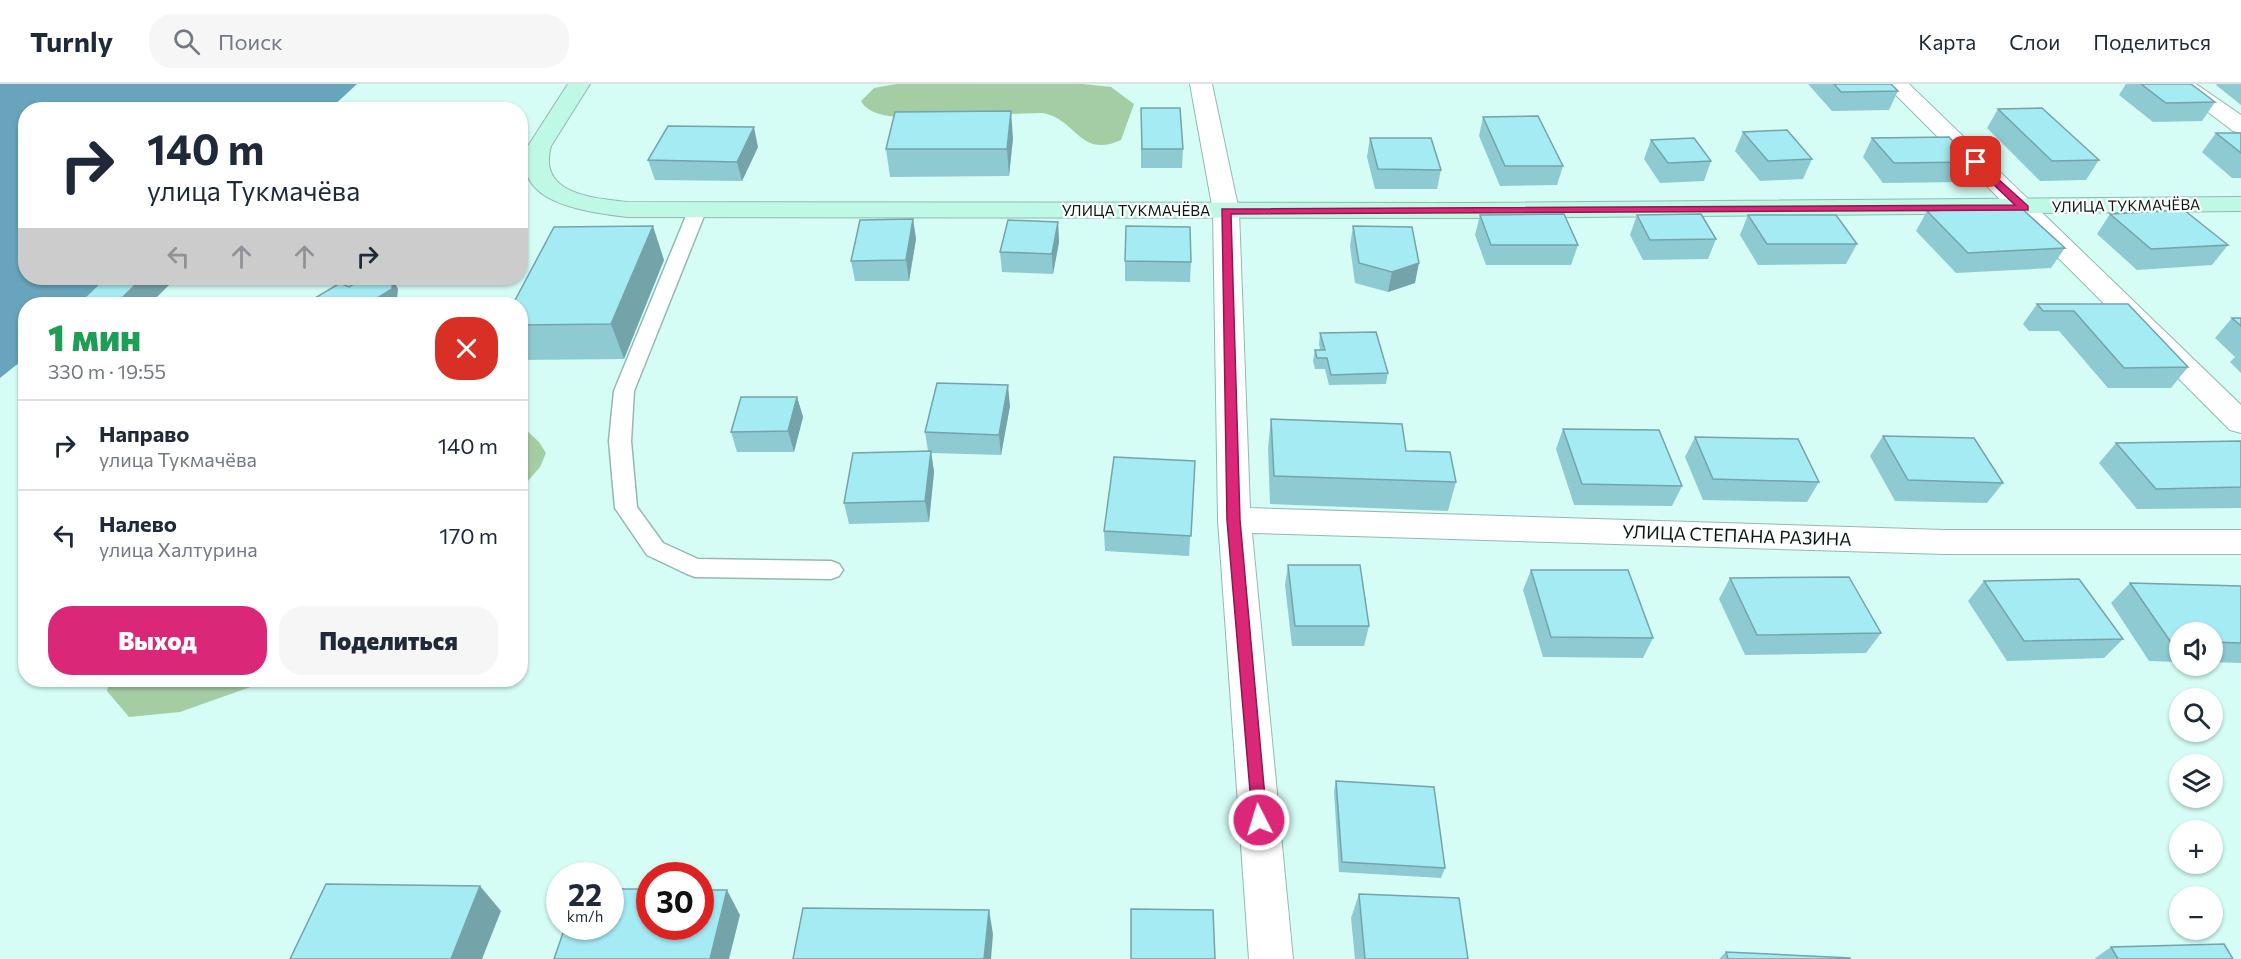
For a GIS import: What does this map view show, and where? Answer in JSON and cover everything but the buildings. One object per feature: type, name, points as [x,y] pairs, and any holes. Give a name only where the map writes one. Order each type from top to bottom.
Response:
[{"type":"street","name":"УЛИЦА ТУКМАЧЁВА","points":[[579,84],[536,156],[537,171],[542,181],[566,198],[610,208],[697,211],[1226,211],[2024,208],[2241,204]]},
{"type":"street","points":[[1201,84],[1226,211],[1234,520],[1271,959]]},
{"type":"street","points":[[1896,84],[2241,423]]},
{"type":"street","points":[[2182,84],[2241,126]]},
{"type":"street","name":"УЛИЦА СТЕПАНА РАЗИНА","points":[[1234,520],[1944,542],[2241,542]]},
{"type":"lane","points":[[697,211],[624,392],[620,441],[626,508],[656,549],[695,568],[831,570]]},
{"type":"green space","points":[[896,84],[1083,84],[1111,87],[1134,104],[1121,140],[1107,145],[1096,145],[1079,136],[1063,122],[1043,113],[900,117],[873,112],[861,101],[874,88]]},
{"type":"green space","points":[[528,432],[546,453],[540,467],[528,481]]},
{"type":"green space","points":[[108,687],[250,687],[180,712],[129,717],[107,691]]},
{"type":"water","points":[[0,84],[357,84],[338,102],[18,102],[18,285],[118,285],[102,297],[18,297],[18,364],[0,378]]},
{"type":"route","points":[[1259,820],[1234,520],[1226,211],[2024,208],[1976,162]]}]
